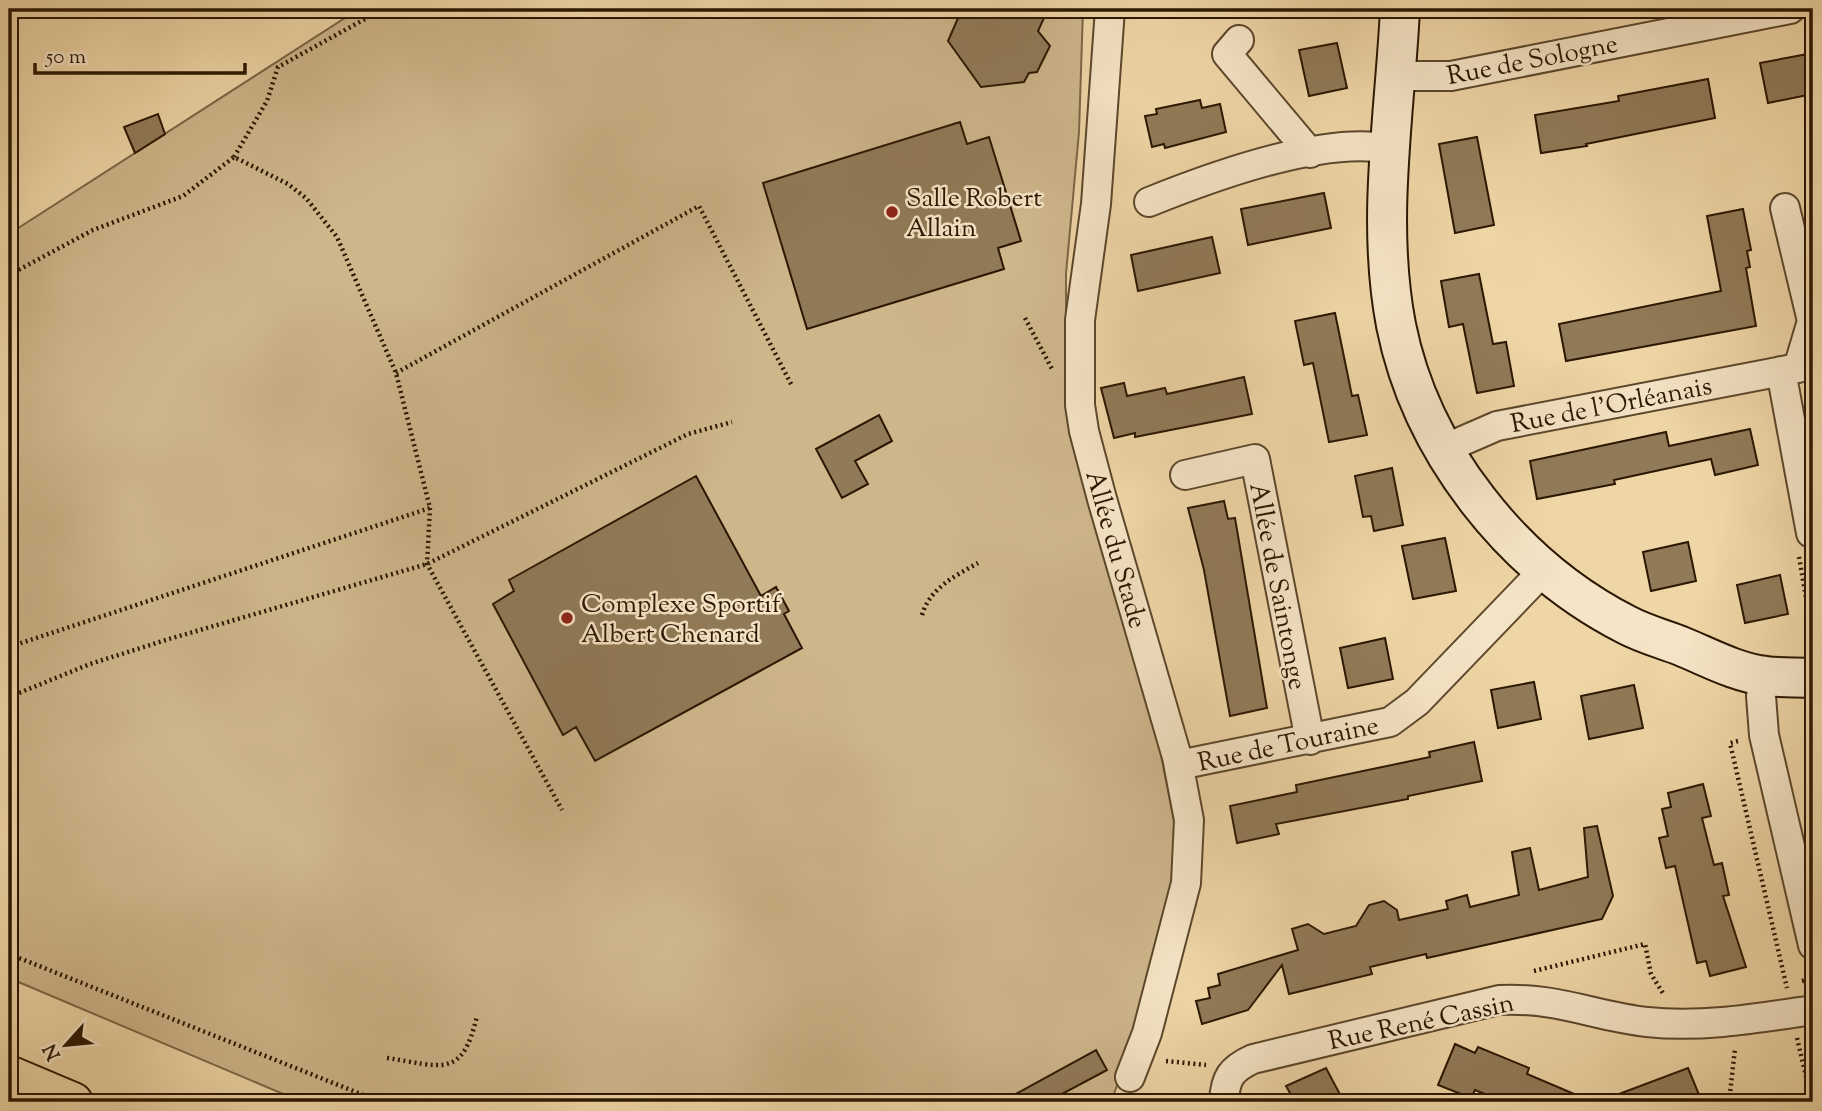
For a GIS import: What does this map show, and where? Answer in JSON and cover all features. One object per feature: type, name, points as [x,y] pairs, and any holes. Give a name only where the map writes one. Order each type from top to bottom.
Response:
[{"type":"highway","points":[[9,1075],[73,1102]]},
{"type":"street","name":"Allée du Stade","points":[[1110,9],[1096,204],[1080,320],[1080,405],[1102,499],[1179,765],[1189,820],[1186,883],[1168,958],[1134,1068]]},
{"type":"street","points":[[1400,9],[1386,230],[1396,326],[1417,396],[1444,449],[1473,493],[1544,570],[1579,597],[1628,626],[1764,676],[1813,678]]},
{"type":"street","name":"Rue de Sologne","points":[[1396,76],[1451,76],[1790,9]]},
{"type":"street","points":[[1239,40],[1227,54],[1310,153]]},
{"type":"street","points":[[1149,202],[1215,175],[1310,153],[1361,145],[1390,149]]},
{"type":"street","points":[[1785,208],[1812,321],[1798,368],[1781,371],[1811,533]]},
{"type":"street","name":"Rue de l'Orléanais","points":[[1444,449],[1497,426],[1781,371]]},
{"type":"street","name":"Allée de Saintonge","points":[[1185,475],[1255,459],[1310,740]]},
{"type":"street","name":"Rue de Touraine","points":[[1179,765],[1390,722],[1417,702],[1544,570]]},
{"type":"street","points":[[1764,676],[1761,696],[1764,735],[1813,945]]},
{"type":"street","name":"Rue René Cassin","points":[[1224,1102],[1226,1082],[1231,1071],[1252,1059],[1499,1000],[1565,1003],[1645,1022],[1678,1024],[1738,1020],[1802,1011]]},
{"type":"path","points":[[9,275],[93,230],[183,196],[234,157],[267,101],[278,67],[383,9]]},
{"type":"path","points":[[234,157],[288,184],[320,214],[337,237],[396,373],[430,508],[427,564],[562,810]]},
{"type":"path","points":[[396,373],[699,206],[792,386]]},
{"type":"path","points":[[1025,318],[1052,370]]},
{"type":"path","points":[[9,697],[90,664],[427,564],[688,434],[732,422]]},
{"type":"path","points":[[9,647],[430,508]]},
{"type":"path","points":[[1811,533],[1798,551],[1813,638]]},
{"type":"path","points":[[922,615],[929,599],[940,587],[978,564]]},
{"type":"path","points":[[1764,735],[1730,743],[1787,985],[1802,1011],[1812,1102]]},
{"type":"path","points":[[1530,972],[1645,944],[1657,989],[1675,1001]]},
{"type":"path","points":[[9,954],[381,1102]]},
{"type":"path","points":[[1773,988],[1813,978]]},
{"type":"path","points":[[387,1058],[440,1065],[453,1063],[464,1055],[471,1044],[477,1016]]},
{"type":"path","points":[[1729,1102],[1738,1020]]},
{"type":"path","points":[[1134,1068],[1212,1065]]},
{"type":"shaded area","name":"Complexe Sportif Albert Chenard","points":[[359,9],[1083,9],[1079,132],[1066,274],[1066,376],[1151,705],[1176,830],[1176,868],[1127,1058],[1111,1102],[302,1102],[9,978],[9,234]]},
{"type":"building","points":[[962,9],[1048,9],[1038,31],[1050,46],[1037,72],[1029,73],[1024,82],[981,87],[948,41]]},
{"type":"building","points":[[1337,43],[1347,88],[1309,96],[1299,50]]},
{"type":"building","points":[[1813,53],[1813,94],[1768,103],[1760,63]]},
{"type":"building","points":[[1708,79],[1715,118],[1586,144],[1587,146],[1541,153],[1535,115],[1619,101],[1618,96]]},
{"type":"building","points":[[1200,100],[1202,108],[1220,104],[1226,132],[1165,148],[1164,144],[1152,147],[1145,116],[1157,114],[1156,109]]},
{"type":"building","points":[[158,114],[165,134],[135,153],[124,127]]},
{"type":"building","name":"Salle Robert Allain","points":[[960,122],[967,144],[989,137],[1021,241],[998,248],[1004,269],[807,329],[763,183]]},
{"type":"building","points":[[1477,137],[1494,225],[1455,233],[1439,144]]},
{"type":"building","points":[[1324,193],[1331,228],[1248,245],[1241,209]]},
{"type":"building","points":[[1743,209],[1751,250],[1747,251],[1750,267],[1746,268],[1756,326],[1566,361],[1559,324],[1721,291],[1707,216]]},
{"type":"building","points":[[1212,237],[1220,273],[1138,291],[1131,255]]},
{"type":"building","points":[[1479,274],[1493,344],[1506,342],[1514,386],[1477,393],[1463,324],[1449,327],[1441,281]]},
{"type":"building","points":[[1335,313],[1352,396],[1358,395],[1367,435],[1329,442],[1313,363],[1304,365],[1295,321]]},
{"type":"building","points":[[1244,377],[1252,414],[1135,437],[1135,433],[1114,438],[1101,388],[1124,383],[1127,396],[1165,388],[1167,394]]},
{"type":"building","points":[[879,415],[892,441],[855,461],[868,484],[842,498],[816,449]]},
{"type":"building","points":[[1750,429],[1758,465],[1715,475],[1711,459],[1614,480],[1615,484],[1537,499],[1530,461],[1666,432],[1669,446]]},
{"type":"building","points":[[1392,468],[1403,525],[1374,531],[1371,516],[1363,517],[1355,476]]},
{"type":"building","points":[[696,476],[761,596],[776,587],[789,611],[784,614],[802,648],[595,761],[576,727],[563,735],[493,604],[514,591],[509,580]]},
{"type":"building","points":[[1224,501],[1228,519],[1235,518],[1267,708],[1230,716],[1204,570],[1188,508]]},
{"type":"building","points":[[1445,538],[1456,591],[1413,599],[1402,546]]},
{"type":"building","points":[[1688,542],[1696,581],[1651,591],[1643,552]]},
{"type":"building","points":[[1780,575],[1788,614],[1745,623],[1737,585]]},
{"type":"building","points":[[1385,638],[1393,679],[1348,688],[1340,648]]},
{"type":"building","points":[[1534,682],[1541,719],[1498,728],[1491,690]]},
{"type":"building","points":[[1634,685],[1643,728],[1589,739],[1581,696]]},
{"type":"building","points":[[1474,742],[1482,781],[1408,796],[1408,799],[1276,824],[1279,834],[1237,843],[1230,806],[1297,792],[1296,785],[1430,757],[1429,752]]},
{"type":"building","points":[[1703,784],[1711,816],[1702,818],[1714,865],[1722,863],[1729,895],[1723,896],[1746,967],[1710,976],[1706,961],[1697,963],[1675,866],[1666,868],[1659,838],[1668,836],[1662,809],[1671,807],[1668,793]]},
{"type":"building","points":[[1597,826],[1613,896],[1602,919],[1427,958],[1426,954],[1370,967],[1372,974],[1289,994],[1282,965],[1248,1010],[1202,1024],[1196,1001],[1210,998],[1208,988],[1220,985],[1218,974],[1298,950],[1292,929],[1308,924],[1324,934],[1356,926],[1369,905],[1384,901],[1397,910],[1399,920],[1448,909],[1446,901],[1467,895],[1470,907],[1519,895],[1512,852],[1530,848],[1539,890],[1588,877],[1584,828]]},
{"type":"building","points":[[1455,1044],[1475,1053],[1478,1047],[1529,1068],[1527,1074],[1593,1102],[1505,1102],[1475,1090],[1471,1098],[1438,1085]]},
{"type":"building","points":[[1096,1050],[1107,1070],[1047,1102],[1001,1102]]},
{"type":"building","points":[[1326,1068],[1344,1102],[1295,1102],[1286,1086]]},
{"type":"building","points":[[1688,1068],[1702,1102],[1603,1102],[1603,1100]]},
{"type":"place","name":"Salle Robert Allain","points":[[892,212]]},
{"type":"place","name":"Complexe Sportif Albert Chenard","points":[[567,618]]}]
